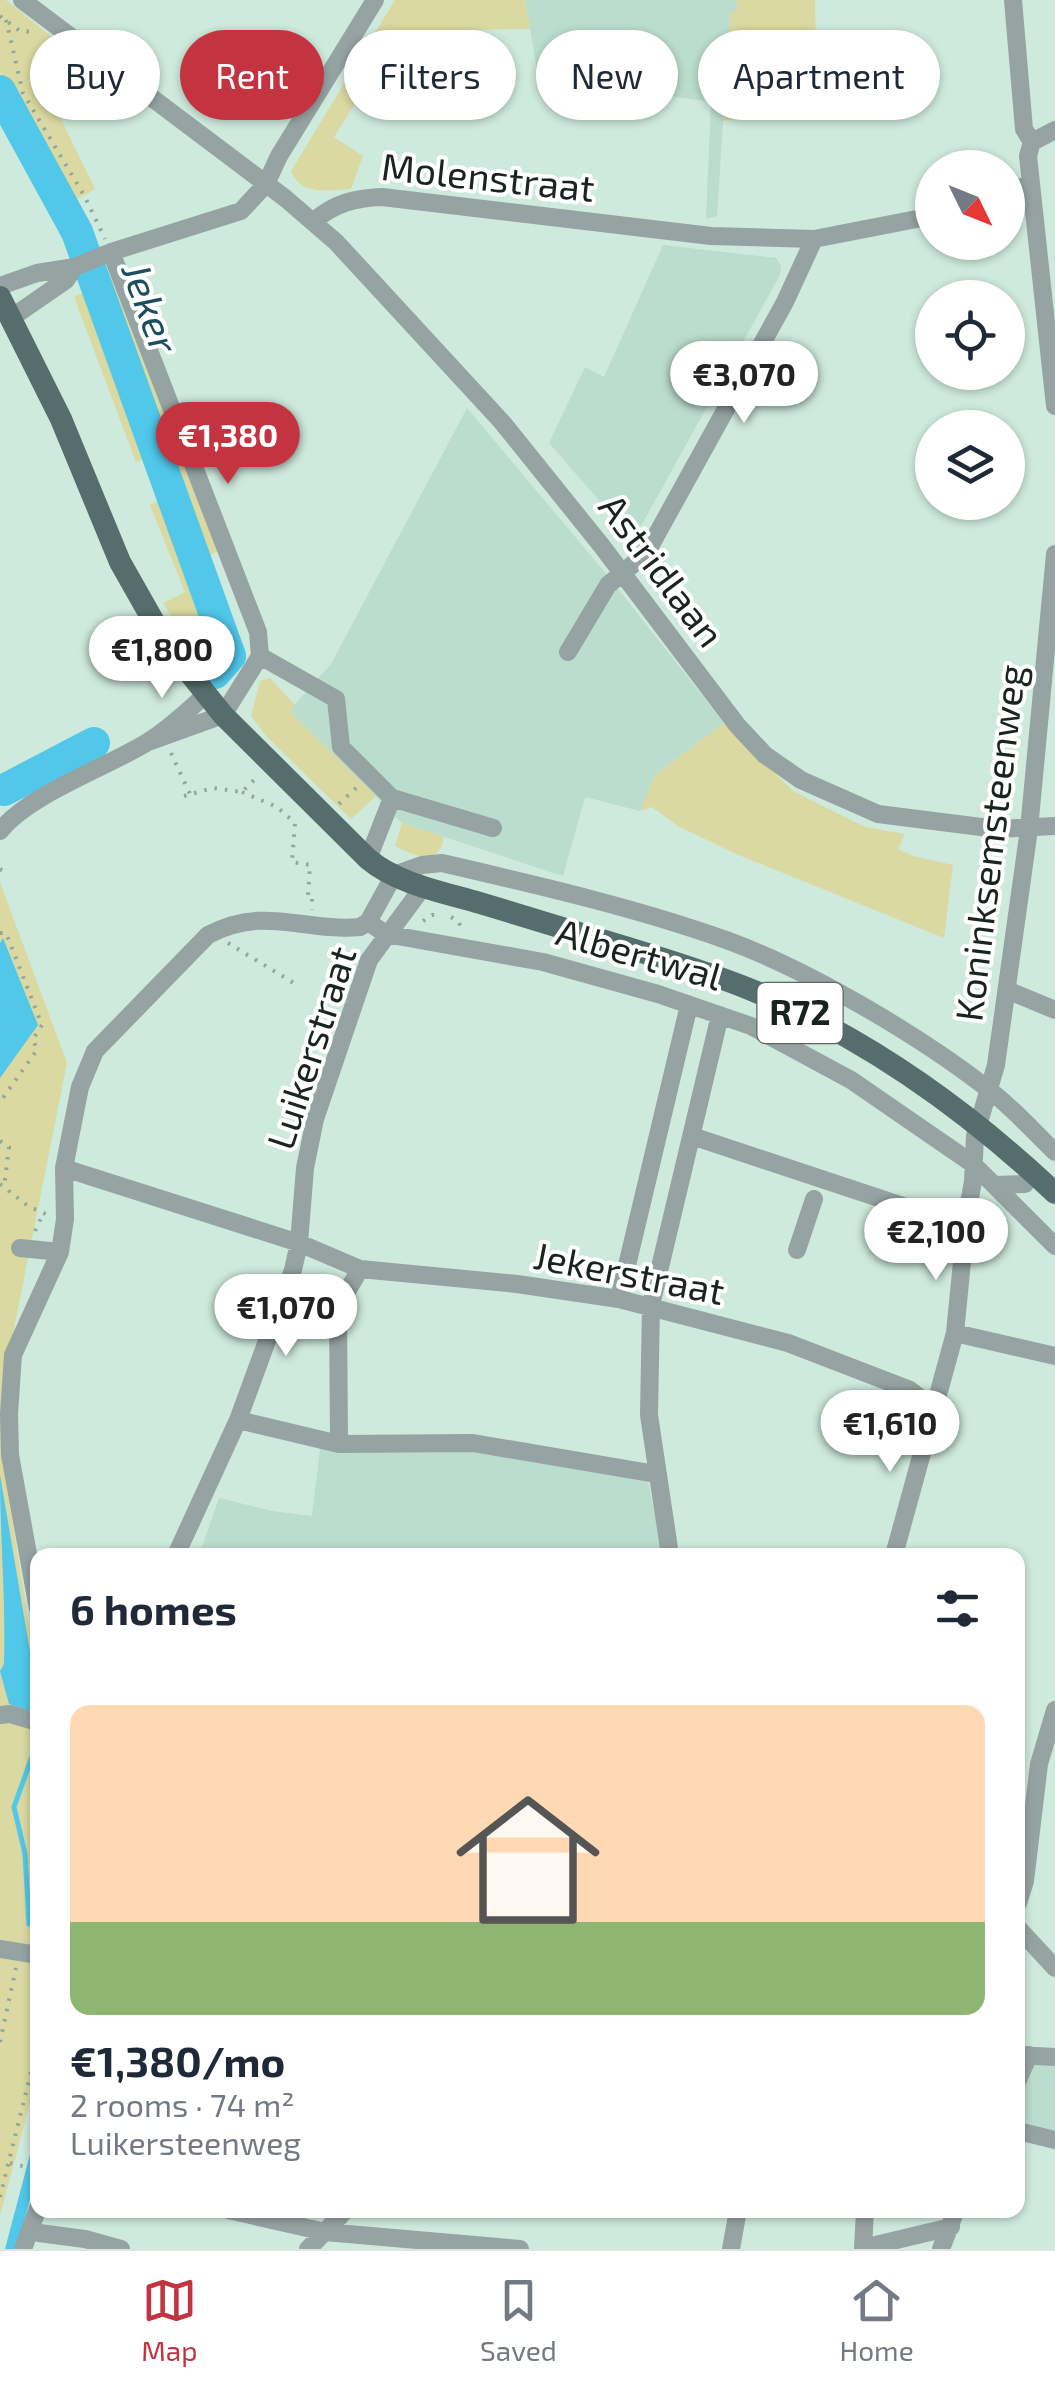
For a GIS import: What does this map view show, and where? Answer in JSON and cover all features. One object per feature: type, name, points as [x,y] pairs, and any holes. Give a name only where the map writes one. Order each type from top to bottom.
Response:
[{"type":"main road","name":"R72","points":[[0,297],[62,419],[137,594],[167,645],[223,714]]},
{"type":"main road","name":"Albertwal","points":[[223,714],[368,860],[394,876],[631,949],[755,992],[870,1050],[954,1109],[977,1130]]},
{"type":"main road","name":"R72","points":[[977,1130],[1055,1213]]},
{"type":"main road","points":[[977,1130],[1055,1194]]},
{"type":"street","points":[[22,0],[314,221]]},
{"type":"street","points":[[0,286],[37,273],[75,267],[241,211],[266,184],[279,156],[375,0]]},
{"type":"street","points":[[1013,0],[1024,129],[1032,142]]},
{"type":"street","points":[[1055,130],[1032,142],[1028,156],[1055,406]]},
{"type":"street","points":[[1025,186],[1030,184]]},
{"type":"street","name":"Molenstraat","points":[[314,221],[335,206],[382,197],[710,236],[814,239],[915,220]]},
{"type":"street","name":"Astridlaan","points":[[314,221],[502,422],[737,725],[765,754],[801,780],[878,814],[997,829],[1055,826]]},
{"type":"street","points":[[568,652],[608,585],[652,543],[785,302],[814,239]]},
{"type":"street","points":[[3,821],[156,739],[223,714],[260,656],[258,632],[104,255]]},
{"type":"street","points":[[12,318],[66,280],[75,267]]},
{"type":"street","name":"Koninksemsteenweg","points":[[896,1548],[956,1332],[977,1130],[990,1090],[1029,829],[1055,554]]},
{"type":"street","points":[[260,656],[336,698],[341,746],[392,798],[493,828]]},
{"type":"street","points":[[156,739],[206,694]]},
{"type":"street","points":[[368,860],[392,798]]},
{"type":"street","name":"Albertwal","points":[[394,876],[422,865],[442,863],[622,909],[731,942],[814,981],[892,1025],[990,1090],[1055,1152]]},
{"type":"street","points":[[30,1565],[10,1455],[13,1356],[60,1252],[64,1168],[80,1087],[95,1051],[214,932],[240,921],[257,919],[360,927],[368,922],[394,876]]},
{"type":"street","name":"Luikerstraat","points":[[179,1548],[238,1420],[292,1270],[315,1119],[369,960],[423,887]]},
{"type":"street","name":"Albertwal","points":[[368,922],[386,934],[543,962],[751,1026],[852,1080],[973,1164],[1055,1246]]},
{"type":"street","points":[[1007,990],[1055,1010]]},
{"type":"street","points":[[619,1299],[689,1005]]},
{"type":"street","points":[[669,1548],[649,1415],[651,1305],[720,1015]]},
{"type":"street","points":[[692,1136],[818,1187],[942,1219],[966,1221]]},
{"type":"street","name":"Jekerstraat","points":[[64,1168],[299,1243],[360,1269],[517,1284],[619,1299],[788,1343],[910,1390],[934,1410]]},
{"type":"street","points":[[995,1185],[1024,1184]]},
{"type":"street","points":[[797,1250],[818,1187]]},
{"type":"street","points":[[20,1248],[60,1252]]},
{"type":"street","points":[[339,1444],[338,1307],[360,1269]]},
{"type":"street","points":[[956,1332],[1055,1356]]},
{"type":"street","points":[[238,1420],[339,1444],[473,1443],[656,1474]]},
{"type":"street","points":[[1025,1881],[1039,1764],[1055,1710]]},
{"type":"street","points":[[5,1715],[30,1720]]},
{"type":"street","points":[[1025,1934],[1055,1968]]},
{"type":"street","points":[[1025,2056],[1055,2057]]},
{"type":"street","points":[[1025,2133],[1055,2140]]},
{"type":"street","points":[[23,2249],[34,2218]]},
{"type":"street","points":[[263,2218],[325,2232],[420,2245],[520,2249]]},
{"type":"street","points":[[308,2249],[338,2218]]},
{"type":"street","points":[[731,2249],[737,2218]]},
{"type":"street","points":[[865,2218],[863,2249],[912,2237],[953,2219]]},
{"type":"street","points":[[940,2249],[953,2219]]},
{"type":"street","points":[[39,2233],[121,2249]]},
{"type":"path","points":[[6,20],[23,93],[84,197],[104,255]]},
{"type":"path","points":[[156,739],[187,795],[212,788],[242,792],[277,807],[295,823],[292,862],[310,865],[310,924]]},
{"type":"path","points":[[242,792],[270,763]]},
{"type":"path","points":[[324,817],[368,776]]},
{"type":"path","points":[[214,932],[297,985]]},
{"type":"path","points":[[0,933],[6,933],[42,1025],[32,1038],[37,1050],[0,1102]]},
{"type":"path","points":[[0,1141],[8,1148],[2,1186],[36,1211]]},
{"type":"path","points":[[0,2042],[19,1952]]},
{"type":"path","points":[[0,2197],[30,2078]]},
{"type":"path","points":[[10,2162],[30,2168]]},
{"type":"shaded area","points":[[0,0],[6,0],[43,30],[30,30],[30,120],[62,120],[95,189],[72,202],[0,72]]},
{"type":"shaded area","points":[[395,0],[525,0],[530,29],[466,30],[377,30]]},
{"type":"shaded area","points":[[525,0],[737,0],[737,11],[730,14],[729,30],[698,30],[698,100],[678,97],[678,30],[536,30],[536,63]]},
{"type":"shaded area","points":[[737,0],[815,0],[816,30],[729,30],[730,13],[737,11]]},
{"type":"shaded area","points":[[344,84],[345,120],[334,137],[363,156],[351,189],[308,188],[291,171]]},
{"type":"shaded area","points":[[710,120],[723,120],[717,216],[706,219]]},
{"type":"shaded area","points":[[663,245],[776,258],[781,266],[780,275],[641,526],[625,530],[549,443],[585,367],[604,377]]},
{"type":"shaded area","points":[[114,276],[218,551],[203,560],[102,280]]},
{"type":"shaded area","points":[[89,290],[153,456],[136,462],[74,297]]},
{"type":"shaded area","points":[[467,408],[724,723],[655,775],[640,811],[585,797],[563,876],[402,823],[289,711],[331,664]]},
{"type":"shaded area","points":[[166,497],[221,652],[217,662],[208,666],[196,655],[163,603],[185,592],[150,505]]},
{"type":"shaded area","points":[[270,678],[295,705],[290,712],[376,796],[351,819],[267,737],[251,716],[260,681]]},
{"type":"shaded area","points":[[724,723],[793,791],[865,827],[905,834],[898,849],[913,856],[953,865],[944,938],[736,854],[678,826],[652,807],[640,811],[655,775]]},
{"type":"shaded area","points":[[402,823],[444,837],[437,853],[425,857],[395,846]]},
{"type":"shaded area","points":[[0,882],[67,1063],[2,1389],[4,1469],[30,1632],[30,2103],[0,2216]]},
{"type":"shaded area","points":[[320,1448],[475,1451],[648,1480],[662,1548],[201,1548],[219,1498],[312,1516]]},
{"type":"shaded area","points":[[1055,2063],[1055,2130],[1025,2129],[1025,2065]]},
{"type":"water","points":[[3,938],[38,1025],[0,1078],[0,943]]},
{"type":"water","points":[[0,1475],[30,1652],[30,1711],[9,1704],[0,1671],[4,1664]]},
{"type":"water","points":[[30,2154],[30,2199],[17,2249],[5,2249]]},
{"type":"waterway","name":"Jeker","points":[[0,91],[77,232],[230,656],[215,673]]},
{"type":"waterway","name":"Jeker","points":[[4,790],[94,743]]},
{"type":"waterway","points":[[29,1924],[25,1854],[14,1807],[30,1762]]}]
